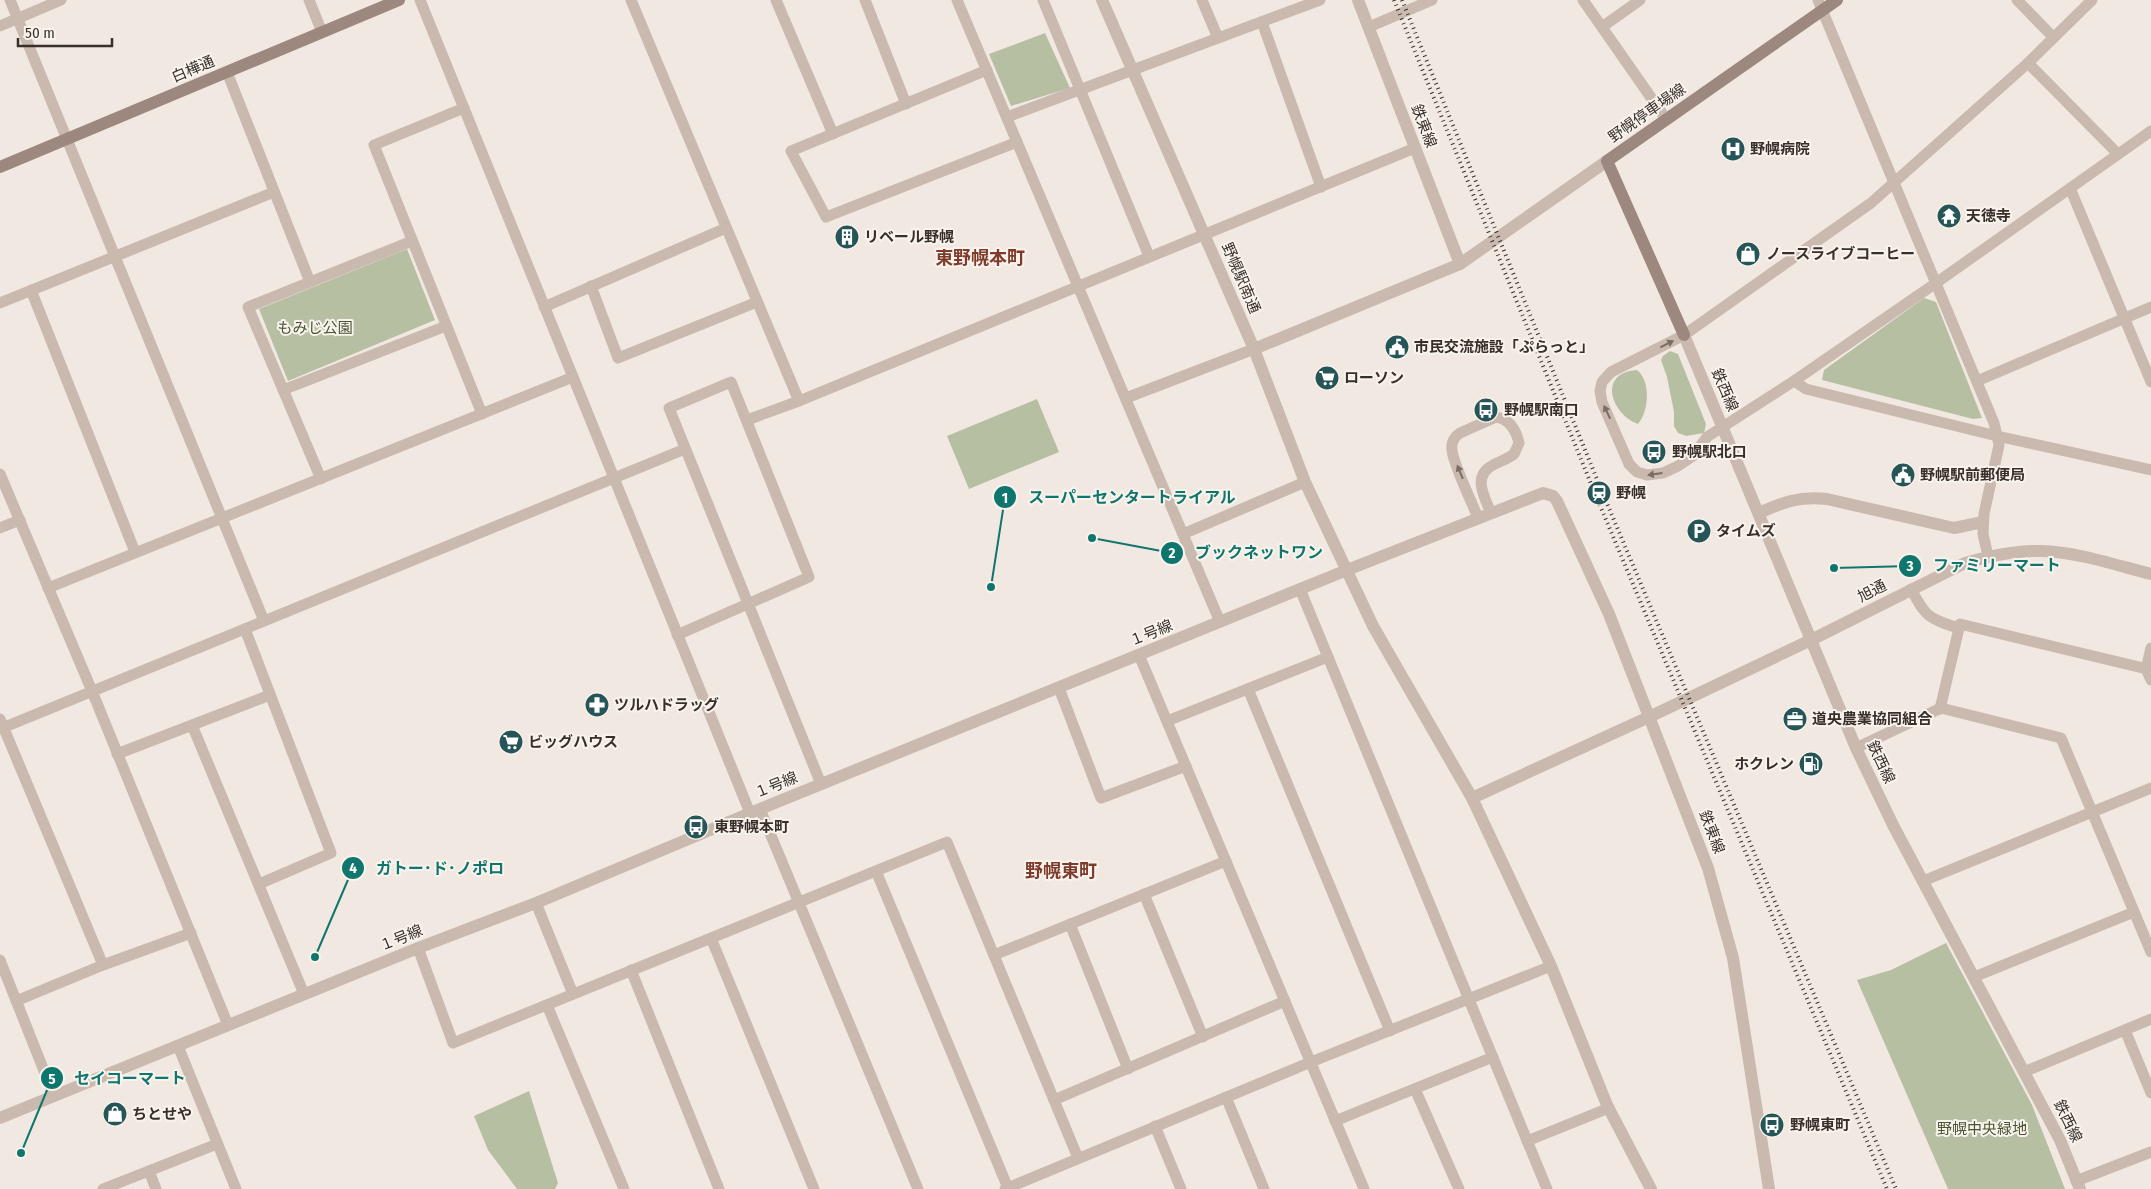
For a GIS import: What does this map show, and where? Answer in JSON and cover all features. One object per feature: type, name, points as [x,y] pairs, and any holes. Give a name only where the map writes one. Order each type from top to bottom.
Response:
[{"type":"main road","name":"白樺通","points":[[0,167],[399,0]]},
{"type":"main road","name":"野幌停車場線","points":[[1684,335],[1607,161],[1820,5],[1837,0]]},
{"type":"street","points":[[10,0],[264,620]]},
{"type":"street","points":[[0,26],[61,0]]},
{"type":"street","points":[[309,0],[322,32]]},
{"type":"street","points":[[420,0],[677,636],[755,811],[799,902],[918,1189]]},
{"type":"street","points":[[631,0],[799,401]]},
{"type":"street","points":[[776,0],[833,134]]},
{"type":"street","points":[[865,0],[906,104]]},
{"type":"street","points":[[958,0],[1220,622]]},
{"type":"street","points":[[1043,0],[1149,256]]},
{"type":"street","name":"野幌駅南通","points":[[1102,0],[1254,349],[1306,482],[1373,626],[1472,798],[1551,966],[1609,1108],[1651,1189]]},
{"type":"street","points":[[1202,0],[1218,38]]},
{"type":"street","points":[[1007,117],[1320,0]]},
{"type":"street","name":"鉄東線","points":[[1358,0],[1460,264]]},
{"type":"street","points":[[1368,27],[1432,0]]},
{"type":"street","points":[[1583,0],[1666,119]]},
{"type":"street","points":[[1602,27],[1640,0]]},
{"type":"street","points":[[2017,0],[2053,37]]},
{"type":"street","points":[[2092,0],[2028,63],[1871,203],[1684,335],[1611,372],[1602,382],[1600,391],[1602,402],[1629,464],[1637,472],[1647,476],[1663,473],[1678,466],[1693,456],[1707,437],[1794,381],[2151,131]]},
{"type":"street","points":[[1820,5],[1994,423],[1999,445],[1984,522],[1983,534],[1988,556]]},
{"type":"street","points":[[1262,22],[1321,187]]},
{"type":"street","points":[[2028,63],[2118,154]]},
{"type":"street","points":[[987,70],[792,151],[826,218],[1018,142]]},
{"type":"street","points":[[227,72],[310,282]]},
{"type":"street","points":[[464,108],[374,145],[482,414]]},
{"type":"street","points":[[747,420],[799,401],[1079,287],[1149,256],[1415,148]]},
{"type":"street","points":[[1126,398],[1254,349],[1460,264],[1607,161]]},
{"type":"street","points":[[2070,188],[2151,382]]},
{"type":"street","points":[[0,303],[274,192]]},
{"type":"street","points":[[544,307],[726,228]]},
{"type":"street","points":[[320,479],[248,307],[412,241]]},
{"type":"street","points":[[591,286],[618,358],[757,302]]},
{"type":"street","points":[[31,290],[136,552]]},
{"type":"street","points":[[1977,381],[2151,308]]},
{"type":"street","points":[[283,390],[446,326]]},
{"type":"street","name":"鉄西線","points":[[1684,335],[1856,748],[1923,881],[2060,1140],[2078,1185]]},
{"type":"street","points":[[48,588],[573,377]]},
{"type":"street","points":[[1794,381],[1806,389],[1997,436],[2151,470]]},
{"type":"street","points":[[677,636],[748,604],[809,577],[731,382],[669,408],[685,449],[748,604],[820,784]]},
{"type":"street","points":[[1478,518],[1453,455],[1452,442],[1460,433],[1496,417],[1502,418],[1512,425],[1519,443],[1514,454],[1487,468],[1480,479],[1480,487],[1491,513]]},
{"type":"street","points":[[103,965],[1,725],[92,691],[685,449]]},
{"type":"street","points":[[0,474],[92,691],[228,1025]]},
{"type":"street","points":[[1183,534],[1306,482]]},
{"type":"street","name":"１号線","points":[[0,1118],[418,948],[536,903],[820,784],[1478,518],[1544,493],[1553,496],[1560,506]]},
{"type":"street","points":[[1759,513],[1790,499],[1810,497],[1827,499],[1954,528],[1984,522]]},
{"type":"street","name":"鉄東線","points":[[1560,506],[1609,614],[1708,868],[1733,958],[1769,1189]]},
{"type":"street","points":[[0,528],[20,520]]},
{"type":"street","name":"旭通","points":[[1472,798],[1811,640],[1965,563],[1988,556],[2041,551],[2071,554],[2151,574]]},
{"type":"street","points":[[1912,588],[1924,612],[1930,618],[1958,628]]},
{"type":"street","points":[[1300,590],[1547,1189]]},
{"type":"street","points":[[1940,709],[1960,624],[2149,670]]},
{"type":"street","points":[[245,629],[331,853],[259,884]]},
{"type":"street","points":[[2151,648],[2149,670],[2151,680]]},
{"type":"street","points":[[1139,655],[1364,1189]]},
{"type":"street","points":[[1167,721],[1328,657]]},
{"type":"street","points":[[1059,688],[1101,798],[1186,766]]},
{"type":"street","points":[[1248,689],[1390,1031]]},
{"type":"street","points":[[117,754],[270,695]]},
{"type":"street","points":[[1856,748],[1940,709],[2061,738],[2151,952]]},
{"type":"street","points":[[192,725],[304,994]]},
{"type":"street","points":[[1923,881],[2151,788]]},
{"type":"street","points":[[418,948],[453,1043],[948,842],[1078,1158]]},
{"type":"street","points":[[994,955],[1226,861]]},
{"type":"street","points":[[876,871],[1006,1188],[1311,1062],[1551,966]]},
{"type":"street","points":[[1144,894],[1203,1037]]},
{"type":"street","points":[[536,903],[573,994]]},
{"type":"street","points":[[1974,977],[2134,912]]},
{"type":"street","points":[[1070,924],[1128,1069]]},
{"type":"street","points":[[16,1001],[103,965],[190,933]]},
{"type":"street","points":[[711,938],[814,1189]]},
{"type":"street","points":[[0,960],[54,1096]]},
{"type":"street","points":[[631,970],[719,1189]]},
{"type":"street","points":[[1054,1100],[1285,1001]]},
{"type":"street","points":[[547,1004],[624,1189]]},
{"type":"street","points":[[2024,1072],[2151,1019]]},
{"type":"street","points":[[2125,1030],[2151,1093]]},
{"type":"street","points":[[178,1046],[236,1189]]},
{"type":"street","points":[[1335,1121],[1493,1058]]},
{"type":"street","points":[[1415,1089],[1458,1189]]},
{"type":"street","points":[[1226,1097],[1264,1189]]},
{"type":"street","points":[[1527,1141],[1609,1108]]},
{"type":"street","points":[[1155,1126],[1178,1188]]},
{"type":"street","points":[[102,1189],[217,1144]]},
{"type":"street","points":[[2078,1185],[2151,1152]]},
{"type":"street","points":[[149,1171],[156,1189]]},
{"type":"green space","points":[[1045,33],[1070,88],[1011,106],[989,54]]},
{"type":"green space","name":"もみじ公園","points":[[407,249],[435,320],[288,381],[259,309]]},
{"type":"green space","points":[[1924,298],[1936,302],[1982,418],[1973,419],[1822,380],[1824,370]]},
{"type":"green space","points":[[1670,351],[1678,354],[1706,424],[1704,433],[1686,436],[1678,433],[1674,426],[1674,412],[1667,377],[1661,360]]},
{"type":"green space","points":[[1637,370],[1645,381],[1647,396],[1644,412],[1638,424],[1621,412],[1615,404],[1612,395],[1612,386],[1616,378],[1624,373]]},
{"type":"green space","points":[[1037,399],[1059,452],[969,489],[947,436]]},
{"type":"green space","name":"野幌中央緑地","points":[[1946,943],[2032,1105],[2065,1189],[1948,1189],[1857,980],[1891,970]]},
{"type":"green space","points":[[529,1091],[558,1183],[555,1189],[517,1189],[488,1150],[474,1116]]},
{"type":"railway","points":[[1394,0],[1596,496],[1887,1189]]},
{"type":"railway","points":[[1402,0],[1603,494],[1896,1189]]},
{"type":"place","name":"野幌病院","points":[[1733,149]]},
{"type":"place","name":"天徳寺","points":[[1949,216]]},
{"type":"place","name":"リベール野幌","points":[[847,237]]},
{"type":"place","name":"ノースライブコーヒー","points":[[1748,254]]},
{"type":"place","name":"市民交流施設「ぷらっと」","points":[[1397,347]]},
{"type":"place","name":"ローソン","points":[[1327,378]]},
{"type":"place","name":"野幌駅南口","points":[[1486,410]]},
{"type":"place","name":"野幌駅北口","points":[[1654,452]]},
{"type":"place","name":"野幌駅前郵便局","points":[[1903,475]]},
{"type":"place","name":"野幌","points":[[1599,493]]},
{"type":"place","name":"タイムズ","points":[[1699,531]]},
{"type":"place","name":"ブックネットワン","points":[[1092,538]]},
{"type":"place","name":"ファミリーマート","points":[[1834,568]]},
{"type":"place","name":"スーパーセンタートライアル","points":[[991,587]]},
{"type":"place","name":"ツルハドラッグ","points":[[597,705]]},
{"type":"place","name":"道央農業協同組合","points":[[1795,719]]},
{"type":"place","name":"ビッグハウス","points":[[511,742]]},
{"type":"place","name":"ホクレン","points":[[1811,764]]},
{"type":"place","name":"東野幌本町","points":[[696,827]]},
{"type":"place","name":"ガトー･ド･ノポロ","points":[[315,957]]},
{"type":"place","name":"ちとせや","points":[[115,1114]]},
{"type":"place","name":"野幌東町","points":[[1772,1125]]},
{"type":"place","name":"セイコーマート","points":[[21,1153]]},
{"type":"district","name":"東野幌本町","points":[[980,258]]},
{"type":"district","name":"野幌東町","points":[[1061,871]]}]
